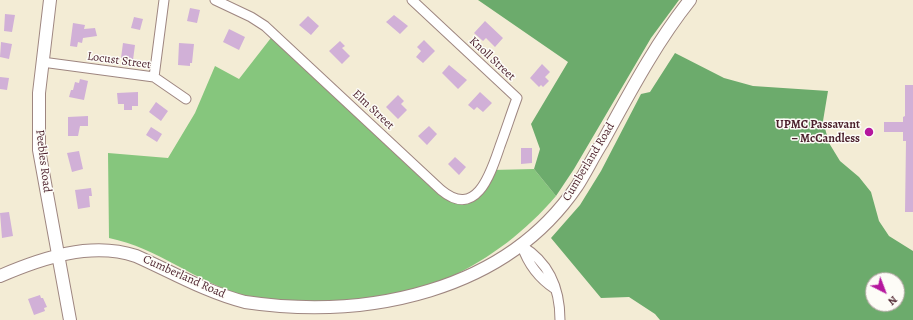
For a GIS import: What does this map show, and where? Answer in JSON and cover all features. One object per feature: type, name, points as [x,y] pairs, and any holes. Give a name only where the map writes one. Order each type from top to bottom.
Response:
[{"type":"street","name":"Peebles Road","points":[[50,0],[39,93],[39,150],[70,320]]},
{"type":"street","points":[[154,77],[164,0]]},
{"type":"street","name":"Elm Street","points":[[215,0],[251,16],[265,26],[441,190],[455,199],[466,198],[480,191],[488,180],[499,150]]},
{"type":"street","name":"Knoll Street","points":[[412,0],[516,98],[499,150]]},
{"type":"street","name":"Cumberland Road","points":[[0,276],[75,251],[123,251],[191,283],[244,302],[292,311],[332,312],[386,308],[438,295],[481,274],[522,246],[553,217],[578,185],[649,60],[665,34],[690,0]]},
{"type":"street","name":"Locust Street","points":[[42,62],[154,77],[186,99]]},
{"type":"street","points":[[522,246],[527,260],[546,283],[555,289],[560,304],[560,320]]},
{"type":"green space","points":[[478,0],[679,0],[651,38],[574,169],[556,196],[534,169],[540,149],[531,124],[568,62]]},
{"type":"green space","points":[[274,34],[445,194],[471,197],[492,170],[534,169],[556,196],[528,225],[497,250],[464,270],[429,286],[392,297],[354,303],[314,305],[274,301],[245,296],[227,290],[144,249],[109,238],[108,153],[168,158],[195,113],[215,66],[239,79]]},
{"type":"green space","points":[[675,53],[724,78],[753,86],[828,91],[823,121],[829,143],[840,161],[859,177],[871,192],[879,221],[889,236],[913,251],[913,320],[660,320],[655,314],[629,297],[601,298],[551,238],[580,205],[601,171],[641,94],[650,92]]},
{"type":"building","points":[[190,8],[200,10],[197,23],[187,21]]},
{"type":"building","points":[[5,14],[15,15],[12,32],[4,31]]},
{"type":"building","points":[[394,15],[408,26],[400,34],[386,22]]},
{"type":"building","points":[[308,16],[319,26],[311,35],[299,25]]},
{"type":"building","points":[[134,17],[143,19],[140,30],[131,28]]},
{"type":"building","points":[[485,21],[503,38],[495,47],[486,38],[483,41],[474,33]]},
{"type":"building","points":[[73,23],[85,25],[84,29],[95,28],[97,36],[83,38],[82,43],[78,42],[77,47],[70,46]]},
{"type":"building","points":[[229,29],[245,37],[239,50],[223,42]]},
{"type":"building","points":[[424,40],[435,51],[423,63],[416,57],[421,51],[417,47]]},
{"type":"building","points":[[340,41],[345,46],[342,48],[350,56],[342,64],[329,51]]},
{"type":"building","points":[[1,42],[12,44],[9,59],[0,57]]},
{"type":"building","points":[[123,43],[135,45],[133,60],[121,58]]},
{"type":"building","points":[[179,43],[194,44],[192,63],[190,63],[190,66],[178,65]]},
{"type":"building","points":[[542,64],[550,72],[545,77],[549,81],[543,87],[541,85],[539,87],[530,78]]},
{"type":"building","points":[[449,65],[467,80],[458,89],[442,73]]},
{"type":"building","points":[[0,77],[9,78],[7,90],[0,89]]},
{"type":"building","points":[[80,79],[88,81],[84,100],[69,97],[75,82],[79,83]]},
{"type":"building","points":[[905,85],[913,85],[913,212],[905,212],[906,141],[903,141],[903,132],[884,132],[884,122],[903,122],[903,117],[905,116]]},
{"type":"building","points":[[138,92],[138,106],[132,106],[132,110],[124,110],[124,104],[118,104],[117,93]]},
{"type":"building","points":[[480,92],[492,103],[483,112],[477,107],[474,110],[468,105]]},
{"type":"building","points":[[398,95],[404,101],[401,104],[407,110],[398,119],[386,107]]},
{"type":"building","points":[[156,102],[168,111],[161,121],[149,112]]},
{"type":"building","points":[[88,116],[88,126],[80,126],[78,136],[68,136],[68,117]]},
{"type":"building","points":[[429,126],[437,134],[427,145],[418,136]]},
{"type":"building","points":[[151,127],[162,134],[157,142],[146,135]]},
{"type":"building","points":[[521,148],[532,148],[532,163],[521,164]]},
{"type":"building","points":[[79,151],[83,169],[72,172],[67,153]]},
{"type":"building","points":[[455,157],[466,167],[459,175],[448,164]]},
{"type":"building","points":[[91,188],[92,196],[89,196],[90,207],[78,209],[75,190]]},
{"type":"building","points":[[9,212],[13,236],[2,238],[0,213]]},
{"type":"building","points":[[40,295],[47,307],[44,308],[45,311],[34,315],[28,299]]},
{"type":"place","name":"UPMC Passavant – McCandless","points":[[869,132]]}]
